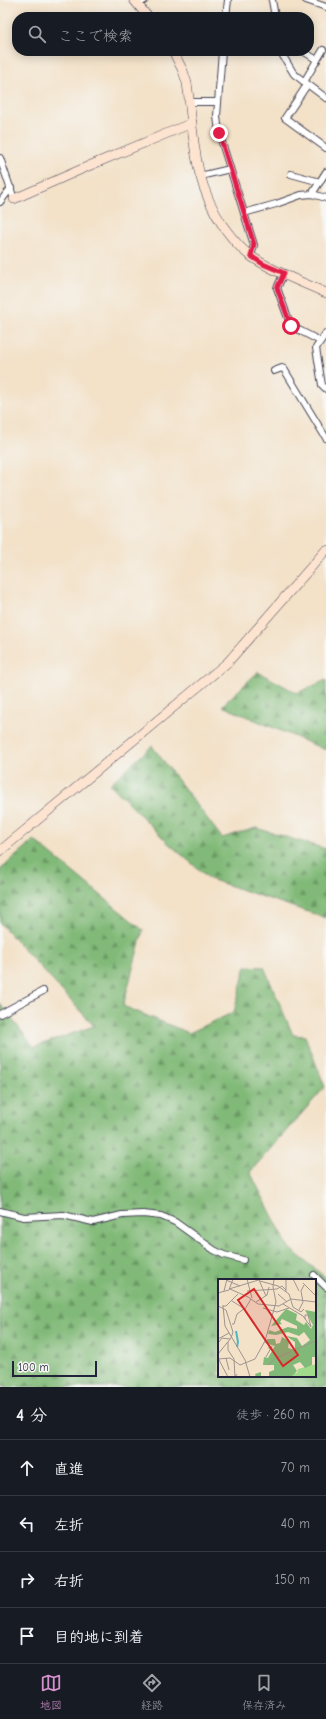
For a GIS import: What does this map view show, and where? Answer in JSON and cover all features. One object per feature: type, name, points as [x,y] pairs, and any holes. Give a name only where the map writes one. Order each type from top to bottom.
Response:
[{"type":"street","points":[[227,12],[228,0]]},
{"type":"street","points":[[272,0],[274,12]]},
{"type":"street","points":[[306,0],[326,7]]},
{"type":"street","points":[[139,1],[145,12]]},
{"type":"street","points":[[323,50],[306,83],[285,118],[326,148]]},
{"type":"street","points":[[176,56],[183,71],[190,102],[195,154],[200,176],[213,209],[220,221],[231,236],[251,256],[263,264],[326,293]]},
{"type":"street","points":[[222,56],[217,116],[219,133],[254,244],[251,256]]},
{"type":"street","points":[[283,56],[294,74],[326,98]]},
{"type":"street","points":[[311,56],[317,60]]},
{"type":"street","points":[[190,102],[218,102]]},
{"type":"street","points":[[0,158],[14,199],[192,123]]},
{"type":"street","points":[[200,176],[230,169]]},
{"type":"street","points":[[312,194],[326,172]]},
{"type":"street","points":[[291,174],[320,182]]},
{"type":"street","points":[[0,202],[11,188]]},
{"type":"street","points":[[244,213],[301,195],[312,194],[326,198]]},
{"type":"street","points":[[284,273],[277,288],[291,326],[320,340]]},
{"type":"street","points":[[326,333],[316,348],[322,385],[326,389]]},
{"type":"street","points":[[274,371],[282,368],[284,370],[326,438]]},
{"type":"street","points":[[0,851],[228,662],[326,550]]},
{"type":"street","points":[[0,1014],[42,992]]},
{"type":"street","points":[[0,1211],[24,1217],[63,1215],[93,1222],[122,1215],[144,1214],[161,1216],[175,1222],[214,1250],[224,1255],[243,1260]]},
{"type":"street","points":[[314,1275],[326,1287]]},
{"type":"green space","points":[[258,672],[297,693],[326,680],[326,750],[222,706]]},
{"type":"green space","points":[[152,746],[222,838],[256,828],[326,849],[326,918],[210,879],[168,843],[110,784]]},
{"type":"green space","points":[[34,840],[143,930],[123,1006],[189,1033],[234,1012],[246,966],[264,967],[293,1035],[305,1036],[325,1087],[250,1172],[289,1248],[326,1278],[326,1387],[0,1387],[0,1004],[34,1047],[94,1026],[0,923],[0,870]]},
{"type":"route","points":[[219,133],[254,244],[251,256],[263,264],[284,273],[277,288],[291,326]]}]
